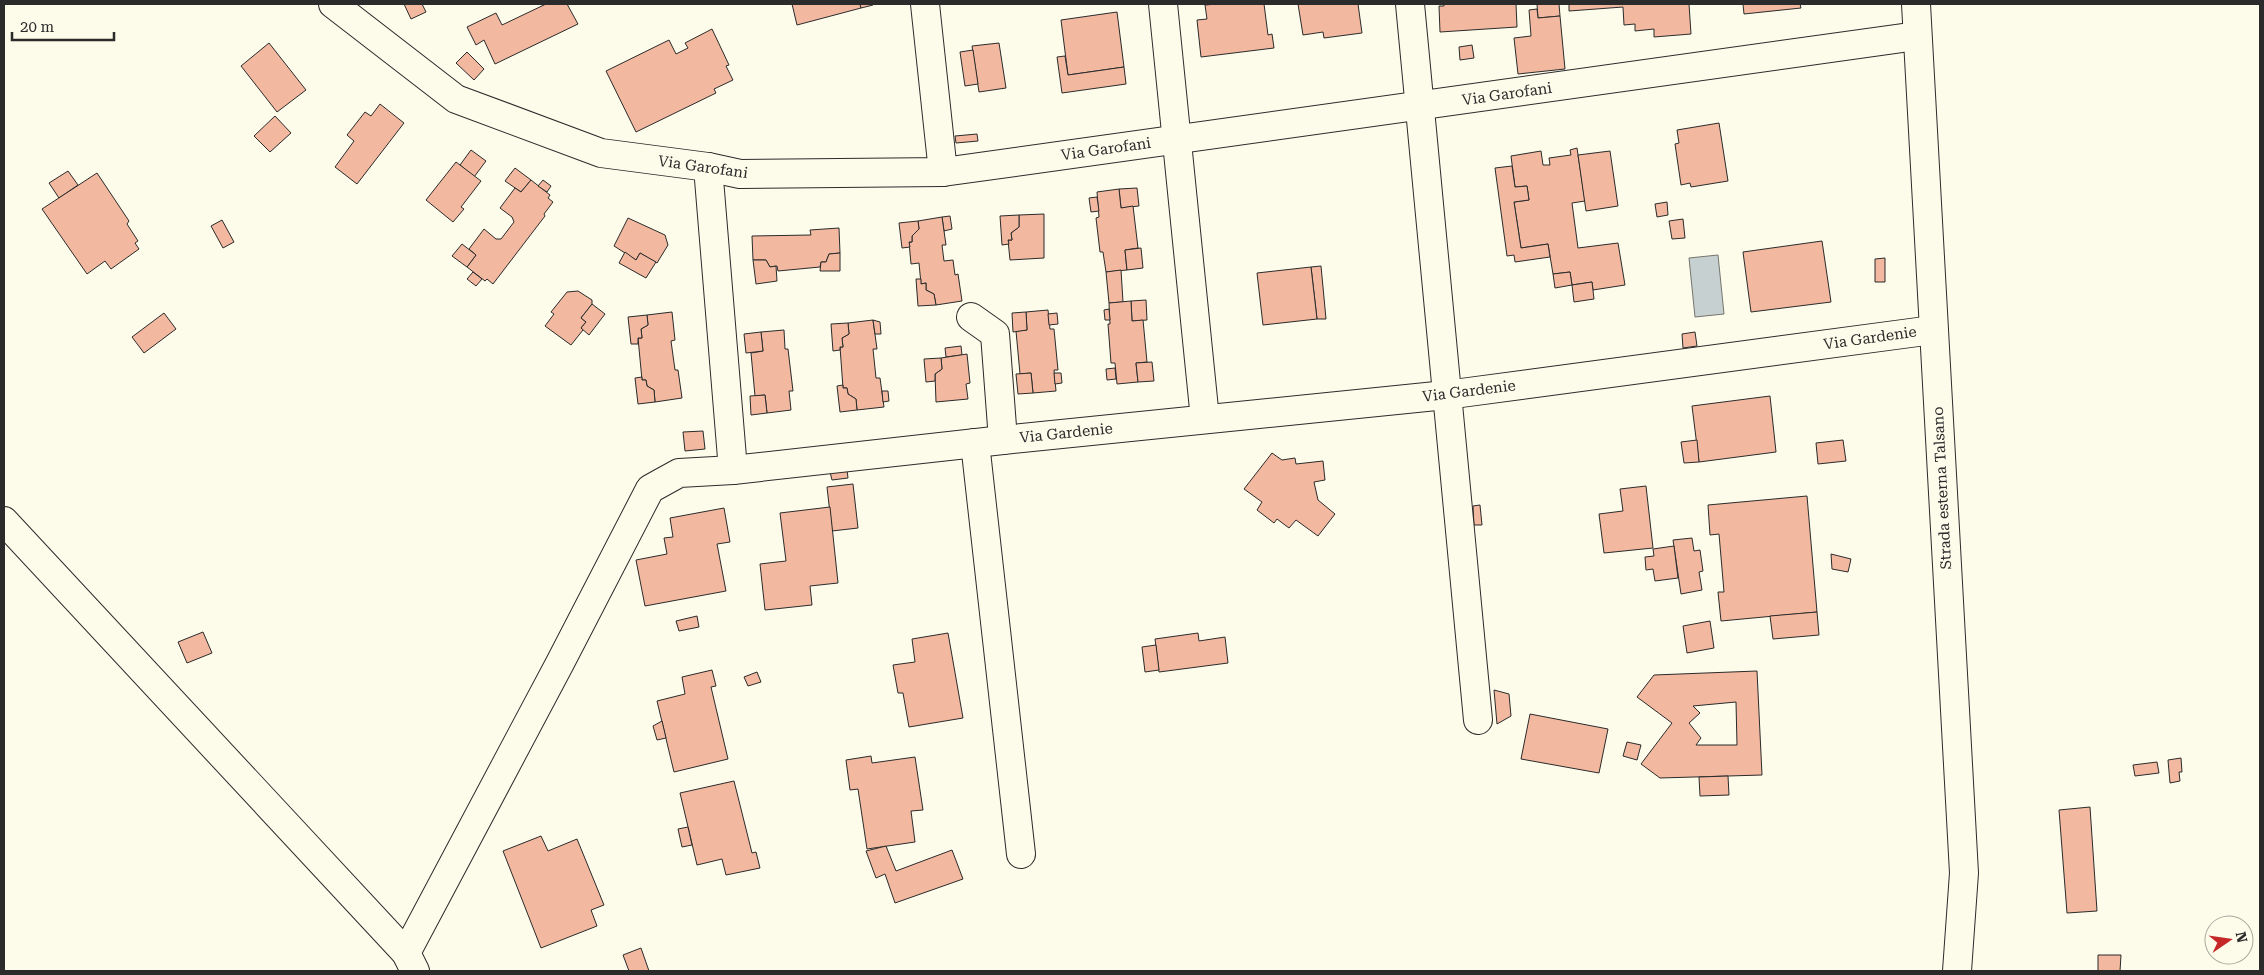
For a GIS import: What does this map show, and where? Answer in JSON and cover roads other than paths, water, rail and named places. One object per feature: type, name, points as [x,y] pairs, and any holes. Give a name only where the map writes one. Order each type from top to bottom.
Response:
[{"type":"street","name":"Via Garofani","points":[[334,4],[456,99],[601,153],[708,167],[740,174],[943,172],[1917,36]]},
{"type":"street","points":[[925,4],[943,172]]},
{"type":"street","points":[[1163,4],[1205,420]]},
{"type":"street","points":[[1410,4],[1478,720]]},
{"type":"street","name":"Strada esterna Talsano","points":[[1916,4],[1964,873],[1957,971]]},
{"type":"street","points":[[708,167],[733,470]]},
{"type":"street","points":[[971,317],[995,334],[1003,440]]},
{"type":"street","name":"Via Gardenie","points":[[410,962],[560,663],[650,489],[679,473],[733,470],[1003,440],[1446,395],[1933,330]]},
{"type":"street","points":[[975,443],[1021,854]]},
{"type":"street","points":[[4,521],[410,962]]}]
